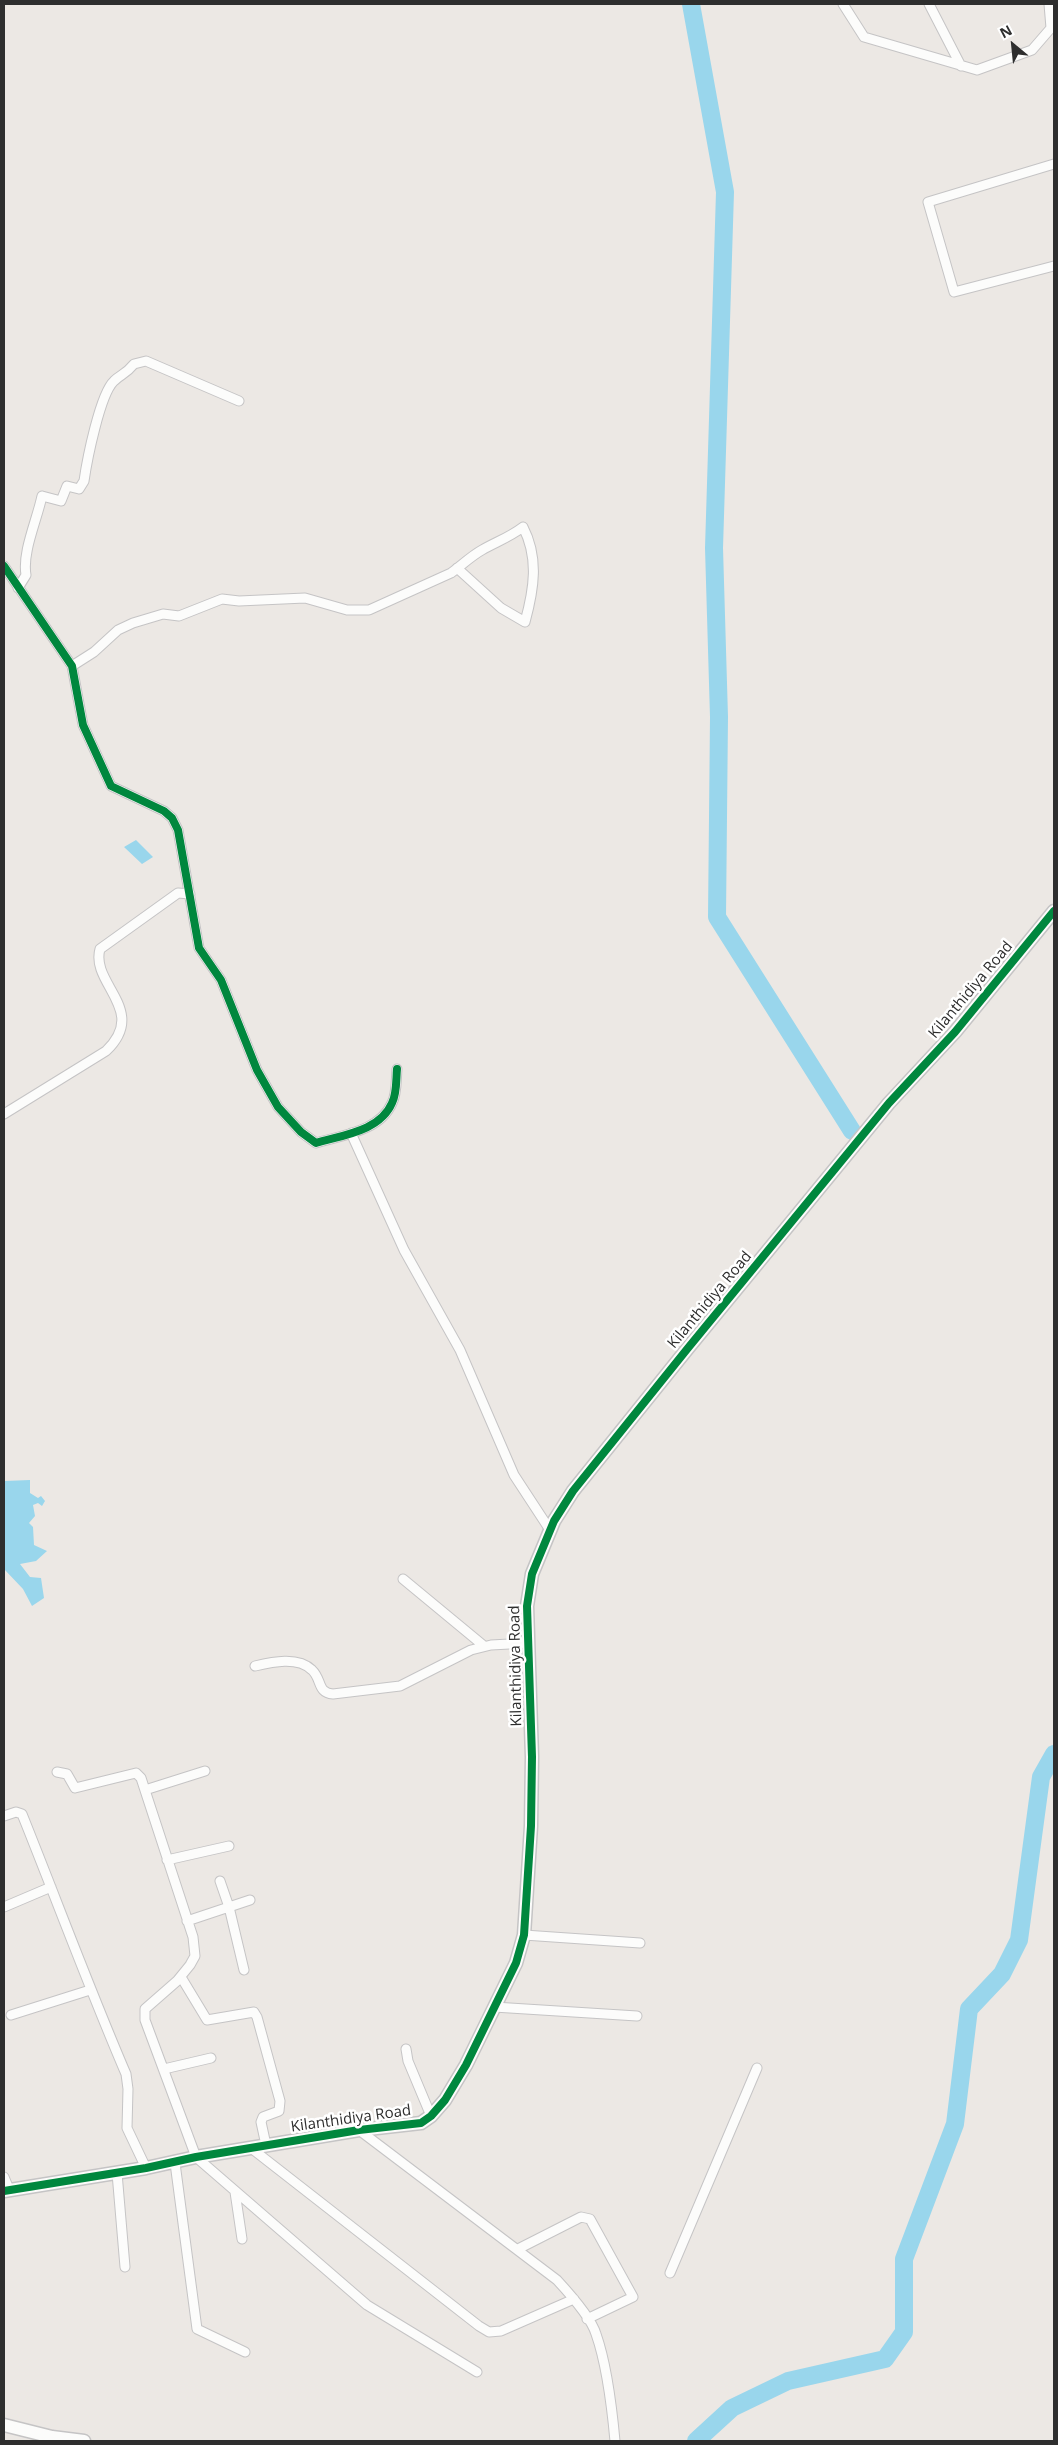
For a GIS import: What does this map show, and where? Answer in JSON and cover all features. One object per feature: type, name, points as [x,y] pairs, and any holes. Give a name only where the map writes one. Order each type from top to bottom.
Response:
[{"type":"street","points":[[843,4],[864,37],[978,70],[1032,50],[1053,28],[1049,4]]},
{"type":"street","points":[[928,4],[961,66]]},
{"type":"street","points":[[1054,164],[928,202],[954,292],[1054,266]]},
{"type":"street","points":[[18,588],[26,575],[24,561],[34,531],[42,496],[61,501],[67,486],[79,489],[84,481],[99,410],[114,381],[126,374],[134,364],[146,361],[239,401]]},
{"type":"street","points":[[72,666],[94,652],[118,630],[147,618],[163,614],[179,616],[222,599],[238,601],[305,598],[347,610],[369,610],[451,574],[457,568],[480,551],[512,535],[523,527],[529,538],[534,564],[533,591],[526,622],[501,608],[457,568]]},
{"type":"street","points":[[4,566],[72,666],[83,725],[111,786],[164,811],[172,818],[178,830],[199,948],[221,980],[257,1070],[278,1108],[301,1132],[316,1143],[351,1133],[381,1121],[393,1102],[397,1068]]},
{"type":"street","points":[[4,1114],[106,1052],[115,1043],[120,1030],[122,1015],[99,963],[100,949],[178,893],[190,894]]},
{"type":"street","name":"Kilanthidiya Road","points":[[6,2190],[176,2163],[196,2157],[266,2145],[359,2130],[421,2123],[431,2116],[445,2100],[463,2070],[516,1963],[524,1935],[531,1826],[532,1757],[528,1606],[532,1574],[550,1530],[573,1491],[688,1348],[889,1103],[955,1032],[1054,911]]},
{"type":"street","points":[[351,1133],[404,1250],[460,1350],[514,1475],[550,1530]]},
{"type":"street","points":[[403,1579],[484,1646]]},
{"type":"street","points":[[255,1666],[276,1660],[302,1664],[312,1669],[321,1690],[333,1694],[400,1686],[420,1678],[446,1661],[484,1646],[528,1643]]},
{"type":"street","points":[[145,1790],[205,1771]]},
{"type":"street","points":[[57,1772],[66,1774],[75,1788],[126,1773],[136,1773],[142,1778],[193,1936],[194,1956],[181,1977],[145,2009],[146,2020],[196,2157],[368,2305],[477,2372]]},
{"type":"street","points":[[4,1816],[16,1812],[22,1814],[90,1990],[126,2074],[128,2088],[127,2128],[146,2168]]},
{"type":"street","points":[[167,1860],[229,1846]]},
{"type":"street","points":[[220,1881],[229,1907],[244,1970]]},
{"type":"street","points":[[4,1907],[51,1887]]},
{"type":"street","points":[[188,1921],[250,1900]]},
{"type":"street","points":[[524,1935],[640,1943]]},
{"type":"street","points":[[181,1977],[208,2020],[254,2012],[257,2017],[280,2100],[279,2111],[263,2117],[261,2122],[266,2145]]},
{"type":"street","points":[[11,2015],[90,1990]]},
{"type":"street","points":[[494,2007],[637,2016]]},
{"type":"street","points":[[406,2049],[408,2061],[431,2116]]},
{"type":"street","points":[[164,2069],[211,2058]]},
{"type":"street","points":[[670,2273],[757,2068]]},
{"type":"street","points":[[359,2130],[443,2196],[518,2249],[557,2280],[574,2299],[596,2332],[613,2412],[615,2441]]},
{"type":"street","points":[[251,2148],[323,2206],[489,2332],[510,2328],[574,2299]]},
{"type":"street","points":[[176,2163],[197,2329],[245,2352]]},
{"type":"street","points":[[117,2173],[125,2267]]},
{"type":"street","points":[[4,2177],[6,2190]]},
{"type":"street","points":[[235,2192],[242,2239]]},
{"type":"street","points":[[518,2249],[581,2217],[590,2219],[633,2297],[586,2319]]},
{"type":"street","points":[[4,2425],[52,2437],[84,2441]]},
{"type":"water","points":[[136,840],[153,857],[142,864],[124,847]]},
{"type":"water","points":[[30,1480],[30,1493],[38,1498],[41,1496],[45,1501],[42,1506],[38,1503],[33,1505],[35,1516],[29,1523],[33,1527],[34,1545],[47,1551],[36,1561],[20,1564],[30,1577],[41,1578],[44,1598],[32,1606],[23,1589],[4,1569],[4,1481]]},
{"type":"waterway","points":[[691,4],[725,192],[714,548],[719,717],[717,917],[852,1131]]},
{"type":"waterway","points":[[696,2441],[732,2408],[788,2381],[885,2359],[904,2332],[904,2259],[955,2124],[969,2009],[1002,1974],[1019,1940],[1041,1777],[1054,1754]]},
{"type":"cycle path","points":[[4,566],[72,666],[83,725],[111,786],[164,811],[172,818],[178,830],[199,948],[221,980],[257,1070],[278,1107],[301,1132],[316,1143],[349,1134],[370,1126],[386,1112],[395,1095],[397,1069]]},
{"type":"cycle path","points":[[4,2191],[359,2130],[421,2123],[431,2116],[445,2100],[466,2065],[516,1963],[524,1935],[531,1826],[532,1757],[527,1606],[532,1574],[554,1521],[573,1491],[688,1348],[889,1103],[955,1032],[1054,911]]}]
